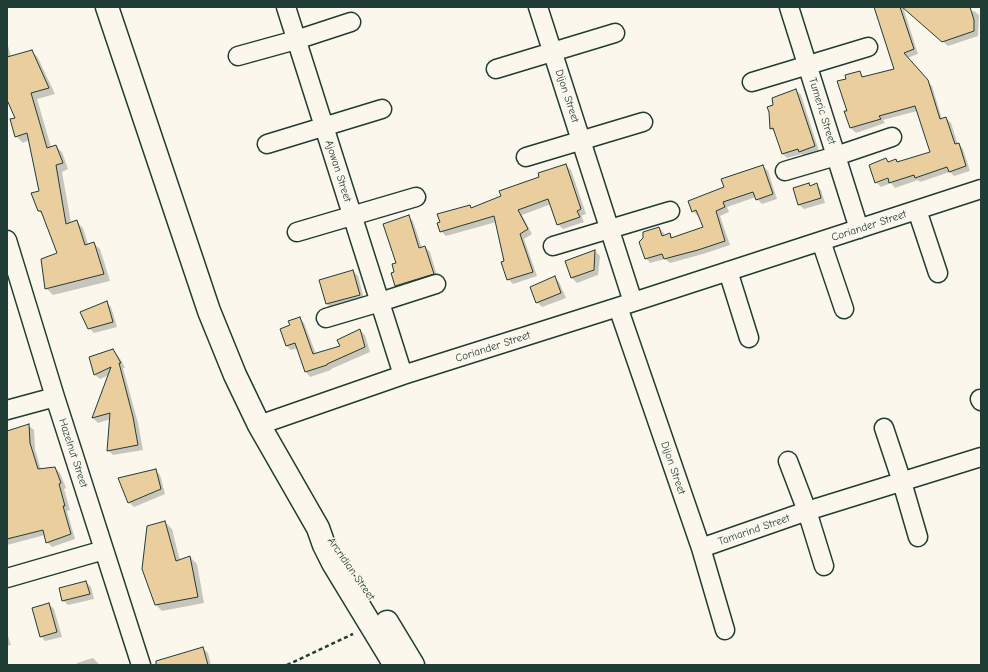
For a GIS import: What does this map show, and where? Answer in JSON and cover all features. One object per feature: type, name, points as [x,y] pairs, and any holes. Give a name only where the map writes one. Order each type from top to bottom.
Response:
[{"type":"street","points":[[107,7],[209,311],[235,375],[259,425],[318,528]]},
{"type":"street","name":"Ajowan Street","points":[[286,7],[403,375]]},
{"type":"street","name":"Dijon Street","points":[[538,7],[609,229],[626,305],[725,630]]},
{"type":"street","name":"Tumeric Street","points":[[789,7],[859,229]]},
{"type":"street","points":[[238,56],[296,40],[351,22]]},
{"type":"street","points":[[496,69],[615,33]]},
{"type":"street","name":"Tumeric Street","points":[[752,82],[868,47]]},
{"type":"street","name":"Ajowan Street","points":[[267,144],[382,109]]},
{"type":"street","points":[[526,157],[643,122]]},
{"type":"street","name":"Tumeric Street","points":[[784,171],[836,156],[892,137]]},
{"type":"street","name":"Coriander Street","points":[[259,425],[403,375],[626,305],[981,189]]},
{"type":"street","name":"Ajowan Street","points":[[297,232],[416,197]]},
{"type":"street","name":"Coriander Street","points":[[917,210],[938,273]]},
{"type":"street","points":[[553,246],[670,211]]},
{"type":"street","name":"Hazelnut Street","points":[[7,240],[55,397],[141,665]]},
{"type":"street","name":"Coriander Street","points":[[821,241],[844,309]]},
{"type":"street","points":[[728,271],[748,338]]},
{"type":"street","points":[[326,318],[436,284]]},
{"type":"street","points":[[7,410],[55,397]]},
{"type":"street","points":[[884,428],[918,537]]},
{"type":"street","name":"Tamarind Street","points":[[701,548],[807,511],[981,457]]},
{"type":"street","points":[[788,461],[807,511],[824,566]]},
{"type":"street","name":"Arcridian Street","points":[[318,528],[333,563],[395,665]]},
{"type":"street","name":"Arcridian Street","points":[[318,528],[329,537],[340,550],[402,645],[413,665]]},
{"type":"street","points":[[7,578],[104,550]]},
{"type":"path","points":[[287,665],[372,626]]},
{"type":"building","points":[[874,7],[900,7],[914,49],[904,53],[928,80],[940,119],[946,117],[955,144],[959,143],[966,166],[949,172],[947,167],[915,178],[914,175],[889,183],[888,178],[875,183],[869,165],[886,158],[888,162],[896,159],[897,162],[930,152],[915,106],[879,116],[881,119],[850,128],[844,111],[847,111],[837,81],[846,79],[845,75],[860,71],[862,77],[894,69]]},
{"type":"building","points":[[902,7],[970,7],[974,20],[974,31],[942,42]]},
{"type":"building","points":[[32,50],[49,88],[31,93],[47,148],[56,145],[63,163],[56,165],[66,224],[77,220],[85,245],[94,242],[104,274],[45,289],[41,259],[57,253],[41,211],[38,211],[31,193],[39,191],[27,133],[15,137],[10,119],[15,118],[7,100],[7,57]]},
{"type":"building","points":[[796,89],[815,146],[799,152],[798,149],[782,154],[773,128],[770,129],[769,112],[767,107],[773,105],[772,98]]},
{"type":"building","points":[[566,164],[581,209],[577,211],[580,217],[557,225],[548,199],[518,210],[528,229],[520,234],[533,272],[507,280],[501,262],[504,261],[494,216],[440,232],[437,223],[440,222],[437,214],[470,205],[471,208],[501,196],[499,191],[539,177],[538,173]]},
{"type":"building","points":[[763,165],[773,194],[756,200],[753,192],[723,202],[725,207],[716,211],[725,241],[664,259],[662,254],[645,259],[639,242],[643,238],[643,232],[659,227],[662,236],[670,233],[671,238],[703,227],[696,210],[692,212],[688,201],[724,187],[721,179]]},
{"type":"building","points":[[809,183],[810,186],[817,183],[821,198],[798,205],[793,188]]},
{"type":"building","points":[[409,215],[419,248],[425,246],[434,274],[395,286],[391,273],[394,272],[392,264],[396,263],[383,224]]},
{"type":"building","points":[[595,250],[594,270],[571,278],[565,261]]},
{"type":"building","points":[[353,270],[360,295],[326,304],[319,280]]},
{"type":"building","points":[[555,276],[561,293],[536,303],[530,287]]},
{"type":"building","points":[[107,301],[113,322],[88,329],[80,312]]},
{"type":"building","points":[[300,317],[313,354],[340,346],[337,340],[360,329],[365,347],[327,365],[305,372],[295,343],[286,346],[280,329],[290,325],[288,321]]},
{"type":"building","points":[[113,349],[121,363],[119,363],[133,417],[138,445],[107,451],[110,413],[92,418],[111,367],[94,375],[89,357]]},
{"type":"building","points":[[29,424],[30,443],[38,469],[55,467],[61,483],[59,484],[65,506],[63,506],[71,534],[46,543],[43,530],[7,539],[7,431]]},
{"type":"building","points":[[156,469],[161,489],[128,503],[118,478]]},
{"type":"building","points":[[165,521],[176,561],[190,556],[198,597],[155,605],[142,569],[147,526]]},
{"type":"building","points":[[86,581],[90,594],[62,601],[59,588]]},
{"type":"building","points":[[49,603],[57,632],[40,637],[32,608]]},
{"type":"building","points":[[203,647],[208,665],[156,665],[156,661]]}]
